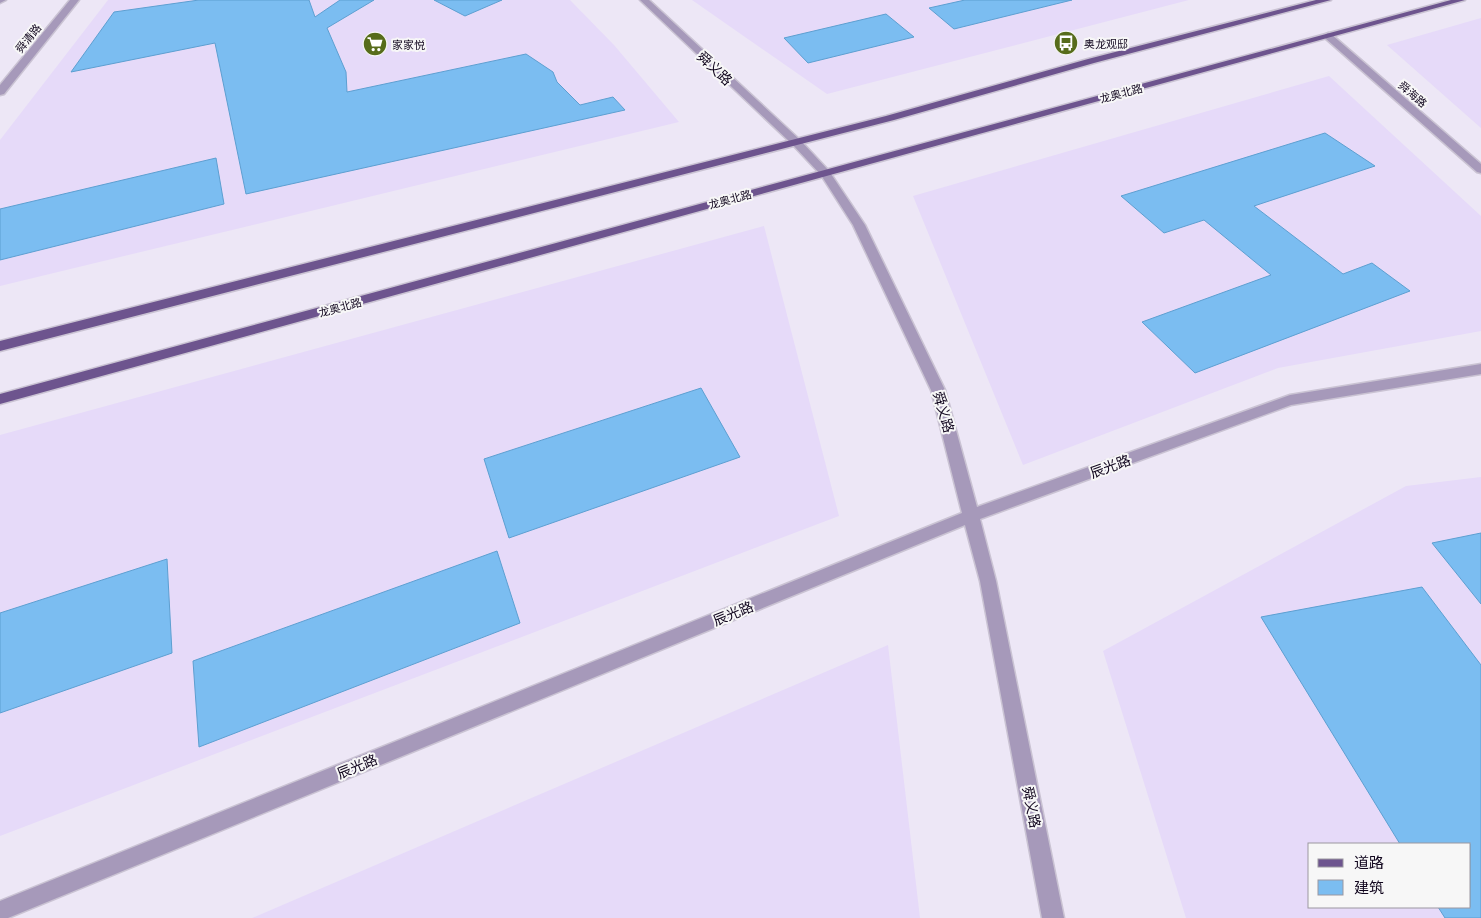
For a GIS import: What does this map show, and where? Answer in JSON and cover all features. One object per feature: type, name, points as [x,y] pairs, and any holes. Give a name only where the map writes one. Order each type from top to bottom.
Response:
[{"type":"main road","points":[[0,346],[796,142],[1091,61],[1327,0]]},
{"type":"main road","name":"龙奥北路","points":[[0,399],[1461,0]]},
{"type":"street","name":"舜清路","points":[[0,92],[75,0]]},
{"type":"street","name":"舜义路","points":[[644,0],[796,142],[826,173],[859,225],[938,390],[988,581],[1053,918]]},
{"type":"street","name":"舜海路","points":[[1328,36],[1481,170]]},
{"type":"street","name":"辰光路","points":[[0,911],[971,516],[1290,400],[1481,369]]},
{"type":"shaded area","points":[[108,0],[570,0],[614,45],[679,122],[0,286],[0,140]]},
{"type":"shaded area","points":[[692,0],[1189,0],[827,94]]},
{"type":"shaded area","points":[[1481,18],[1481,128],[1387,45]]},
{"type":"shaded area","points":[[1329,76],[1481,216],[1481,331],[1278,368],[1023,465],[913,196]]},
{"type":"shaded area","points":[[764,226],[839,516],[0,836],[0,435]]},
{"type":"shaded area","points":[[1481,477],[1481,918],[1186,918],[1103,651],[1406,486]]},
{"type":"shaded area","points":[[888,645],[920,918],[252,918]]},
{"type":"building","points":[[199,0],[309,0],[315,17],[340,0],[374,0],[327,28],[346,72],[347,92],[526,54],[553,72],[557,82],[580,105],[613,97],[625,110],[246,194],[215,43],[71,72],[114,12]]},
{"type":"building","points":[[434,0],[502,0],[465,16]]},
{"type":"building","points":[[965,0],[1072,0],[954,29],[929,8]]},
{"type":"building","points":[[886,14],[914,37],[808,63],[784,38]]},
{"type":"building","points":[[1325,133],[1375,166],[1254,206],[1343,274],[1372,263],[1410,291],[1195,373],[1142,322],[1271,275],[1204,220],[1164,233],[1121,196]]},
{"type":"building","points":[[216,158],[224,204],[0,260],[0,209]]},
{"type":"building","points":[[701,388],[740,457],[509,538],[484,459]]},
{"type":"building","points":[[1481,533],[1481,604],[1432,543]]},
{"type":"building","points":[[497,551],[520,623],[199,747],[193,661]]},
{"type":"building","points":[[167,559],[172,653],[0,713],[0,613]]},
{"type":"building","points":[[1422,587],[1481,665],[1481,918],[1445,918],[1439,908],[1471,908],[1471,843],[1399,843],[1261,617]]},
{"type":"place","name":"奥龙观邸","points":[[1066,43]]},
{"type":"place","name":"家家悦","points":[[375,44]]}]
